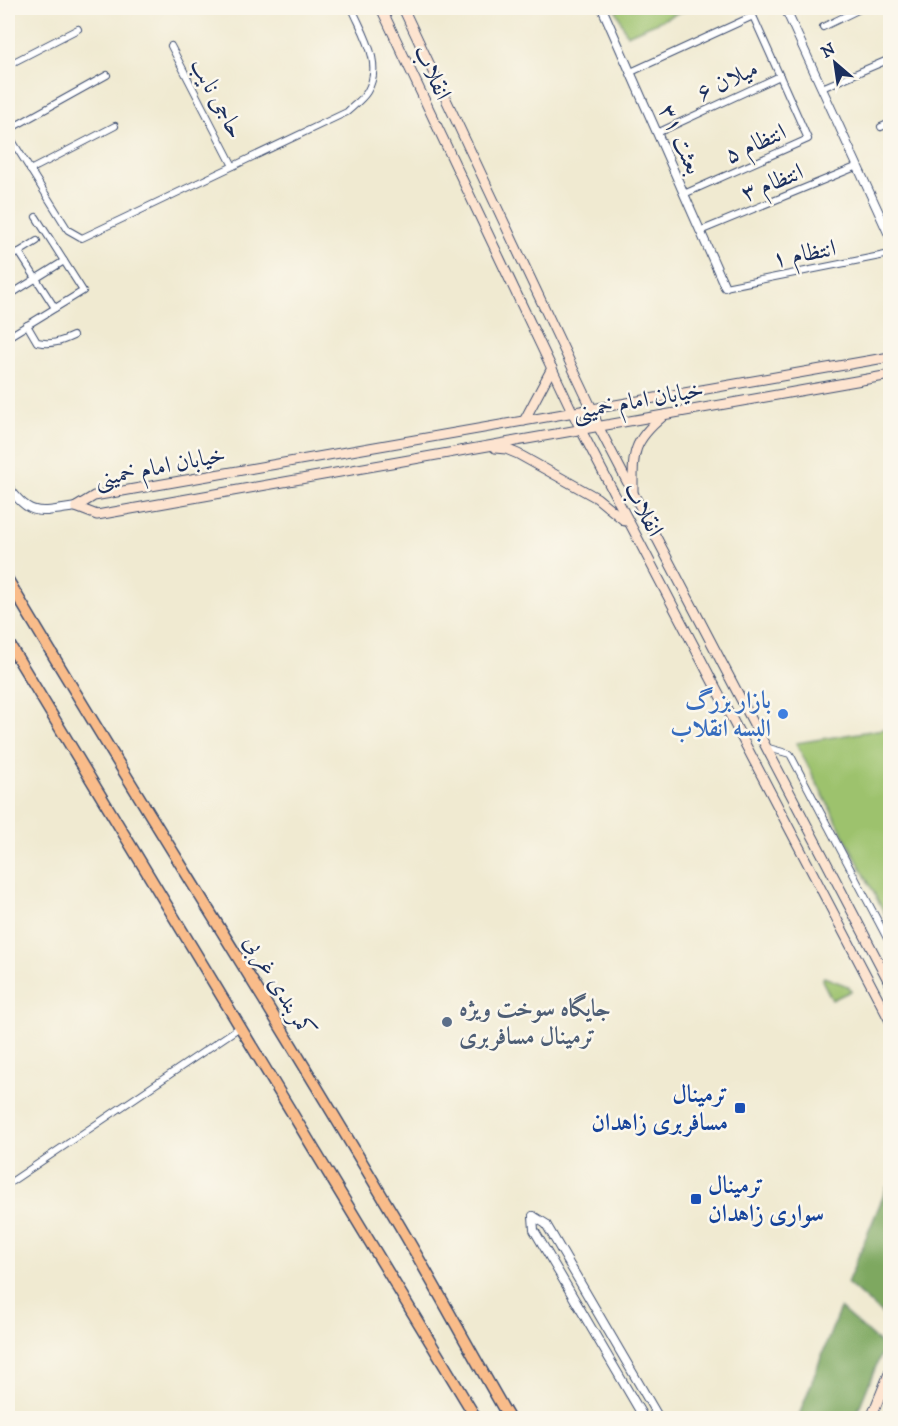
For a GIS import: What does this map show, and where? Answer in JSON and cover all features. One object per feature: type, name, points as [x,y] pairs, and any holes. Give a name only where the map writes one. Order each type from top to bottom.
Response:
[{"type":"highway","name":"کمربندی غربی","points":[[8,580],[117,764],[227,938],[386,1203],[509,1419]]},
{"type":"highway","points":[[8,642],[476,1419]]},
{"type":"main road","name":"انقلاب","points":[[381,8],[580,429],[891,1021]]},
{"type":"main road","name":"انقلاب","points":[[403,8],[598,426],[891,984]]},
{"type":"main road","points":[[398,45],[417,36]]},
{"type":"main road","name":"خیابان امام خمینی","points":[[76,507],[94,496],[891,357]]},
{"type":"main road","points":[[524,421],[552,368]]},
{"type":"main road","name":"خیابان امام خمینی","points":[[76,507],[97,515],[891,375]]},
{"type":"main road","points":[[560,384],[577,377]]},
{"type":"main road","points":[[633,494],[633,462],[637,445],[646,430],[664,415]]},
{"type":"main road","points":[[480,447],[506,449],[519,454],[597,498],[631,526]]},
{"type":"main road","points":[[871,1419],[891,1371]]},
{"type":"street","points":[[107,75],[8,132],[68,230],[82,238],[347,112],[366,93],[374,76],[373,57],[352,8]]},
{"type":"street","name":"بعثت ۳۱","points":[[602,8],[725,287]]},
{"type":"street","points":[[785,8],[891,237]]},
{"type":"street","points":[[823,27],[862,8]]},
{"type":"street","points":[[631,72],[753,16],[780,76]]},
{"type":"street","points":[[8,65],[78,29]]},
{"type":"street","name":"حاجی نایب","points":[[171,46],[233,166]]},
{"type":"street","points":[[822,88],[890,60]]},
{"type":"street","name":"میلان ۶","points":[[657,133],[780,76]]},
{"type":"street","name":"انتظام ۵","points":[[684,194],[808,139],[780,76]]},
{"type":"street","points":[[881,127],[891,123]]},
{"type":"street","points":[[30,170],[115,126]]},
{"type":"street","name":"انتظام ۳","points":[[700,231],[858,166]]},
{"type":"street","points":[[8,337],[83,291],[36,217]]},
{"type":"street","points":[[8,259],[37,241]]},
{"type":"street","points":[[19,252],[55,308]]},
{"type":"street","name":"انتظام ۱","points":[[725,287],[891,254]]},
{"type":"street","points":[[8,296],[64,261]]},
{"type":"street","points":[[27,325],[38,342],[53,344],[73,336]]},
{"type":"street","points":[[8,486],[18,501],[29,509],[56,510],[76,507]]},
{"type":"street","points":[[765,747],[790,754],[891,944]]},
{"type":"street","points":[[8,1184],[240,1028]]},
{"type":"street","points":[[644,1419],[534,1230],[533,1216],[546,1224],[659,1419]]},
{"type":"street","points":[[578,1305],[590,1298]]},
{"type":"street","points":[[621,1378],[632,1371]]},
{"type":"green space","points":[[615,8],[690,8],[627,35]]},
{"type":"green space","points":[[890,728],[890,924],[796,743]]},
{"type":"green space","points":[[824,977],[848,986],[851,991],[832,1000],[822,980]]},
{"type":"green space","points":[[887,1187],[890,1189],[890,1321],[847,1283]]},
{"type":"green space","points":[[840,1308],[884,1347],[855,1418],[798,1418]]},
{"type":"place","name":"بازار بزرگ البسه انقلاب","points":[[783,714]]},
{"type":"place","name":"جایگاه سوخت ویژه ترمینال مسافربری","points":[[447,1022]]},
{"type":"place","name":"ترمینال مسافربری زاهدان","points":[[740,1108]]},
{"type":"place","name":"ترمینال سواری زاهدان","points":[[696,1199]]}]
